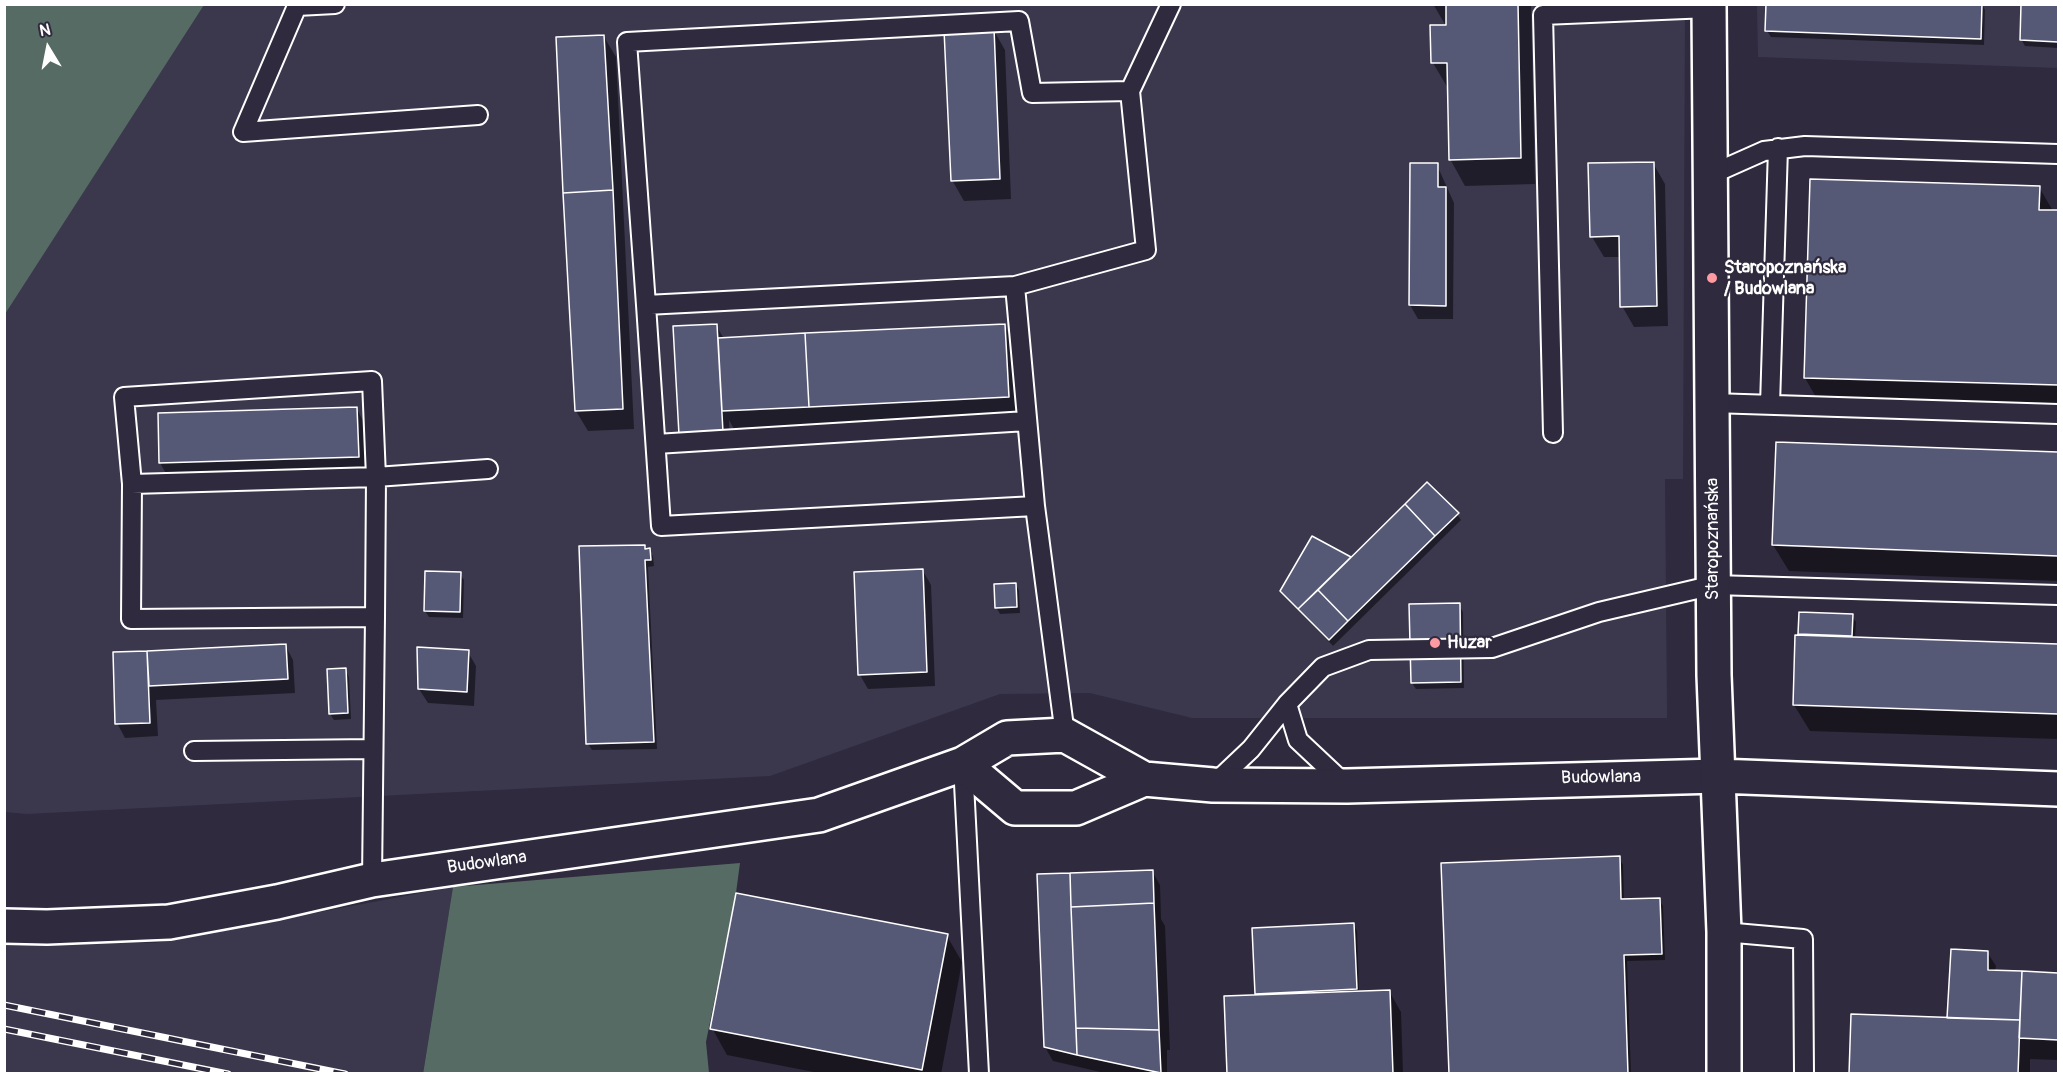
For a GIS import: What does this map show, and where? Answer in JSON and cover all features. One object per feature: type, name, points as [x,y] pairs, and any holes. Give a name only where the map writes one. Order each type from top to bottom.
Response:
[{"type":"street","name":"Staropoznańska","points":[[1709,6],[1714,585],[1724,932],[1724,1074]]},
{"type":"street","name":"Budowlana","points":[[4,926],[47,927],[169,922],[277,902],[372,880],[819,814],[963,765],[1007,738],[1065,735],[1144,779],[1213,785],[1347,786],[1718,776],[2058,789]]},
{"type":"street","name":"Budowlana","points":[[963,765],[1015,808],[1076,808],[1144,779]]},
{"type":"lane","points":[[335,4],[297,6],[243,132],[477,115]]},
{"type":"lane","points":[[646,305],[1015,286],[1146,250],[1130,91],[1171,4]]},
{"type":"lane","points":[[1553,433],[1542,10],[1709,6]]},
{"type":"lane","points":[[1035,506],[661,526],[627,42],[1019,21],[1032,93],[1130,91]]},
{"type":"lane","points":[[1710,175],[1751,155],[1778,148],[1869,146],[2058,154]]},
{"type":"lane","points":[[1770,405],[1778,148]]},
{"type":"lane","points":[[1015,286],[1035,506],[1065,735]]},
{"type":"lane","points":[[372,880],[375,616],[376,477],[372,381],[124,397],[132,484],[131,620],[375,616]]},
{"type":"lane","points":[[1712,403],[2058,414]]},
{"type":"lane","points":[[656,444],[1028,421]]},
{"type":"lane","points":[[132,484],[376,477],[488,469]]},
{"type":"lane","points":[[1213,785],[1251,749],[1287,704],[1323,666],[1370,650],[1492,648],[1599,612],[1714,585],[2058,595]]},
{"type":"lane","points":[[1287,704],[1298,740],[1347,786]]},
{"type":"lane","points":[[194,751],[373,749]]},
{"type":"lane","points":[[963,765],[980,1074]]},
{"type":"lane","points":[[1724,932],[1803,939],[1804,1074]]},
{"type":"shaded area","points":[[204,5],[1685,5],[1683,479],[1665,479],[1667,718],[1192,718],[1090,693],[1000,694],[770,776],[27,814],[5,812],[4,314]]},
{"type":"shaded area","points":[[1757,5],[2058,5],[2058,68],[1758,57]]},
{"type":"shaded area","points":[[453,887],[423,1073],[5,1074],[5,939],[155,943]]},
{"type":"green space","points":[[4,5],[204,5],[5,314]]},
{"type":"green space","points":[[740,863],[706,1042],[709,1073],[423,1074],[453,887]]},
{"type":"building","points":[[1446,4],[1518,4],[1521,158],[1449,160],[1447,63],[1431,63],[1430,25],[1446,25]]},
{"type":"building","points":[[1766,4],[1982,4],[1981,39],[1765,31]]},
{"type":"building","points":[[2021,4],[2058,4],[2058,42],[2020,40]]},
{"type":"building","points":[[994,28],[1000,179],[951,181],[944,30]]},
{"type":"building","points":[[604,35],[613,190],[563,193],[556,37]]},
{"type":"building","points":[[1654,162],[1657,306],[1620,307],[1619,236],[1590,237],[1588,163]]},
{"type":"building","points":[[1410,163],[1438,163],[1438,187],[1446,187],[1446,306],[1409,305]]},
{"type":"building","points":[[1810,179],[2040,186],[2039,210],[2058,210],[2058,385],[1804,378]]},
{"type":"building","points":[[613,190],[623,409],[575,411],[563,193]]},
{"type":"building","points":[[717,324],[723,432],[679,435],[673,326]]},
{"type":"building","points":[[1005,324],[1009,397],[809,407],[805,333]]},
{"type":"building","points":[[805,333],[809,407],[722,411],[718,338]]},
{"type":"building","points":[[357,407],[359,457],[159,463],[158,413]]},
{"type":"building","points":[[1776,442],[2058,452],[2058,556],[1772,545]]},
{"type":"building","points":[[1427,482],[1459,513],[1435,536],[1405,504]]},
{"type":"building","points":[[1405,504],[1435,536],[1348,621],[1318,590]]},
{"type":"building","points":[[1312,536],[1351,557],[1298,609],[1280,591]]},
{"type":"building","points":[[645,545],[645,549],[650,548],[651,560],[645,560],[654,742],[586,744],[579,546]]},
{"type":"building","points":[[923,569],[927,672],[858,675],[854,572]]},
{"type":"building","points":[[425,571],[461,572],[460,612],[424,611]]},
{"type":"building","points":[[1016,583],[1017,607],[995,608],[994,584]]},
{"type":"building","points":[[1318,590],[1348,621],[1329,640],[1298,609]]},
{"type":"building","name":"Huzar","points":[[1460,603],[1461,682],[1411,683],[1409,604]]},
{"type":"building","points":[[1799,612],[1853,614],[1852,636],[1798,634]]},
{"type":"building","points":[[1795,635],[2058,644],[2058,714],[1793,705]]},
{"type":"building","points":[[286,644],[288,679],[149,686],[147,651]]},
{"type":"building","points":[[417,647],[469,650],[467,692],[418,689]]},
{"type":"building","points":[[147,651],[150,723],[115,724],[113,652]]},
{"type":"building","points":[[346,668],[348,713],[329,714],[327,669]]},
{"type":"building","points":[[1620,856],[1621,899],[1660,898],[1662,954],[1624,955],[1628,1074],[1449,1074],[1441,863]]},
{"type":"building","points":[[1153,870],[1154,903],[1071,907],[1070,873]]},
{"type":"building","points":[[1070,873],[1077,1055],[1044,1047],[1037,874]]},
{"type":"building","points":[[736,893],[948,934],[922,1070],[710,1029]]},
{"type":"building","points":[[1154,903],[1159,1030],[1076,1028],[1071,907]]},
{"type":"building","points":[[1354,923],[1357,989],[1255,994],[1252,928]]},
{"type":"building","points":[[1951,949],[1988,951],[1988,970],[2022,971],[2020,1020],[1947,1018]]},
{"type":"building","points":[[2022,971],[2058,973],[2058,1040],[2019,1038]]},
{"type":"building","points":[[1390,990],[1393,1074],[1227,1074],[1224,996]]},
{"type":"building","points":[[1851,1014],[2020,1020],[2018,1074],[1849,1074]]},
{"type":"building","points":[[1076,1028],[1159,1030],[1161,1073],[1077,1055]]},
{"type":"railway","points":[[4,1005],[345,1074]]},
{"type":"railway","points":[[4,1029],[228,1074]]},
{"type":"place","name":"Staropoznańska / Budowlana","points":[[1712,278]]},
{"type":"place","name":"Huzar","points":[[1435,643]]}]
